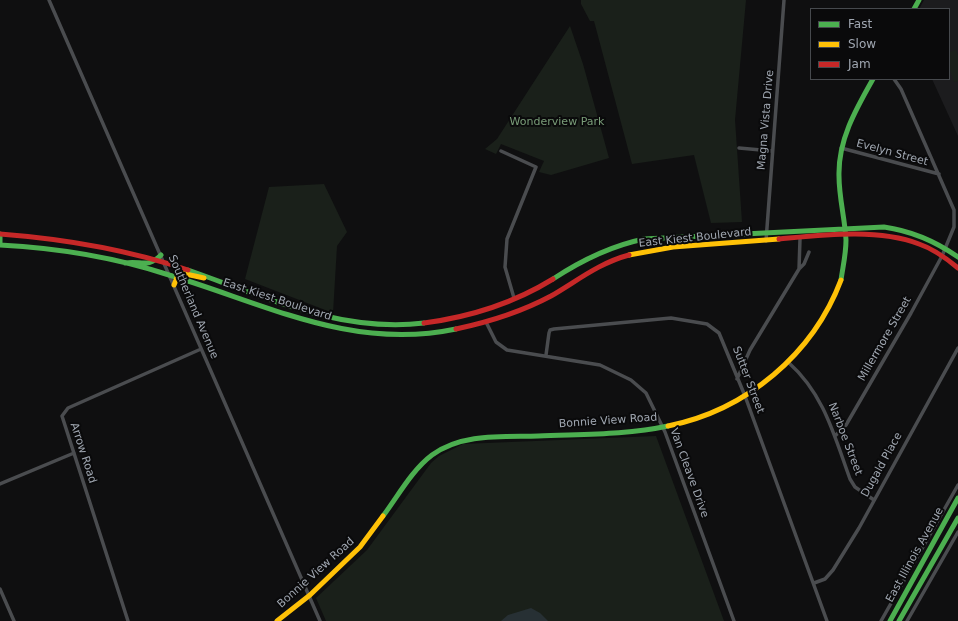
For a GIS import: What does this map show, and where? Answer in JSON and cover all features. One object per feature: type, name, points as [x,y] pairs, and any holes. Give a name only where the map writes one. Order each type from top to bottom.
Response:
[{"type":"main road","name":"Bonnie View Road","points":[[277,621],[310,595],[360,547],[419,467],[436,452],[453,443],[479,438],[627,432],[663,428],[700,416],[745,396],[788,362],[818,327],[834,296],[845,258],[846,236],[839,184],[841,148],[850,120],[872,80]]},
{"type":"main road","name":"East Kiest Boulevard","points":[[0,234],[39,237],[82,243],[157,260],[293,309],[345,322],[391,326],[438,321],[488,308],[537,288],[586,258],[622,244],[644,239],[876,227],[898,229],[925,237],[958,256]]},
{"type":"main road","points":[[0,234],[0,244]]},
{"type":"main road","name":"East Kiest Boulevard","points":[[0,244],[56,249],[124,263],[177,277],[318,326],[378,336],[421,335],[486,322],[519,311],[550,296],[594,269],[626,256],[645,251],[800,238],[871,235],[905,240],[924,245],[958,268]]},
{"type":"main road","points":[[124,263],[131,261],[149,265],[157,260],[161,255]]},
{"type":"main road","points":[[174,284],[180,273],[198,278],[209,278]]},
{"type":"main road","points":[[344,331],[345,322]]},
{"type":"main road","name":"East Illinois Avenue","points":[[890,621],[958,498]]},
{"type":"main road","points":[[949,515],[958,519]]},
{"type":"main road","name":"East Illinois Avenue","points":[[899,621],[958,519]]},
{"type":"street","name":"Southerland Avenue","points":[[49,0],[310,595],[320,621]]},
{"type":"street","name":"Magna Vista Drive","points":[[766,241],[784,0]]},
{"type":"street","name":"Millermore Street","points":[[835,436],[846,425],[911,313],[946,248],[954,227],[954,210],[901,89],[895,80]]},
{"type":"street","points":[[739,148],[772,151]]},
{"type":"street","name":"Evelyn Street","points":[[841,148],[939,174]]},
{"type":"street","points":[[502,151],[536,167],[508,239],[505,267],[514,298]]},
{"type":"street","points":[[799,269],[800,238]]},
{"type":"street","points":[[737,379],[750,350],[799,269],[804,264],[808,252]]},
{"type":"street","name":"Sutter Street","points":[[546,355],[549,333],[552,329],[679,319],[701,322],[714,328],[723,340],[737,379],[745,396],[827,621]]},
{"type":"street","name":"Van Cleave Drive","points":[[486,322],[493,337],[502,348],[600,365],[631,380],[646,393],[663,428],[734,621]]},
{"type":"street","name":"Dugald Place","points":[[814,583],[825,579],[833,570],[874,500],[958,348]]},
{"type":"street","name":"Arrow Road","points":[[128,621],[62,420],[64,411],[201,349]]},
{"type":"street","name":"Narboe Street","points":[[788,362],[800,373],[817,394],[827,414],[850,479],[855,487],[874,500]]},
{"type":"street","points":[[0,484],[74,453]]},
{"type":"street","points":[[881,621],[958,485]]},
{"type":"street","points":[[907,621],[958,532]]},
{"type":"street","points":[[0,589],[14,621]]},
{"type":"shaded area","points":[[924,0],[958,0],[958,136],[932,80],[950,80],[950,8],[920,8]]},
{"type":"shaded area","points":[[531,608],[540,613],[548,621],[501,621],[508,615]]},
{"type":"green space","points":[[581,0],[746,0],[735,120],[742,222],[711,223],[694,155],[632,164],[594,21],[590,21],[581,4]]},
{"type":"green space","name":"Wonderview Park","points":[[570,26],[583,64],[609,158],[551,175],[539,172],[544,161],[501,144],[496,154],[485,149],[497,139]]},
{"type":"green space","points":[[956,50],[958,55],[958,81],[954,82],[950,70],[950,52]]},
{"type":"green space","points":[[324,184],[347,232],[337,246],[333,313],[245,279],[269,187]]},
{"type":"green space","points":[[656,436],[724,621],[326,621],[316,598],[367,550],[431,463],[439,456],[463,444]]},
{"type":"traffic: fast","points":[[915,8],[919,0]]},
{"type":"traffic: fast","points":[[841,280],[846,240],[839,184],[839,163],[849,125],[872,80]]},
{"type":"traffic: fast","points":[[553,279],[597,254],[644,239],[884,227],[914,234],[941,246],[958,257]]},
{"type":"traffic: fast","points":[[0,234],[0,245],[43,248],[86,254],[128,263],[275,311],[345,329],[381,334],[418,334],[456,329]]},
{"type":"traffic: fast","points":[[125,263],[148,263],[152,262],[161,255]]},
{"type":"traffic: fast","points":[[188,270],[274,301],[333,318],[363,323],[393,325],[424,323]]},
{"type":"traffic: fast","points":[[383,516],[418,468],[432,455],[456,443],[483,438],[603,434],[668,426]]},
{"type":"traffic: fast","points":[[890,621],[958,498]]},
{"type":"traffic: fast","points":[[899,621],[958,518]]},
{"type":"traffic: slow","points":[[629,255],[673,247],[779,239]]},
{"type":"traffic: slow","points":[[174,285],[178,275],[181,273],[204,278]]},
{"type":"traffic: slow","points":[[668,426],[697,418],[724,407],[750,392],[774,375],[795,354],[813,332],[829,307],[841,280]]},
{"type":"traffic: slow","points":[[277,621],[310,595],[360,547],[383,516]]},
{"type":"traffic: jam","points":[[0,234],[95,246],[142,256],[188,270]]},
{"type":"traffic: jam","points":[[779,239],[850,234],[886,236],[903,239],[930,248],[958,268]]},
{"type":"traffic: jam","points":[[456,329],[493,320],[528,307],[551,296],[588,273],[618,258],[629,255]]},
{"type":"traffic: jam","points":[[424,323],[458,317],[491,308],[538,288],[553,279]]}]
